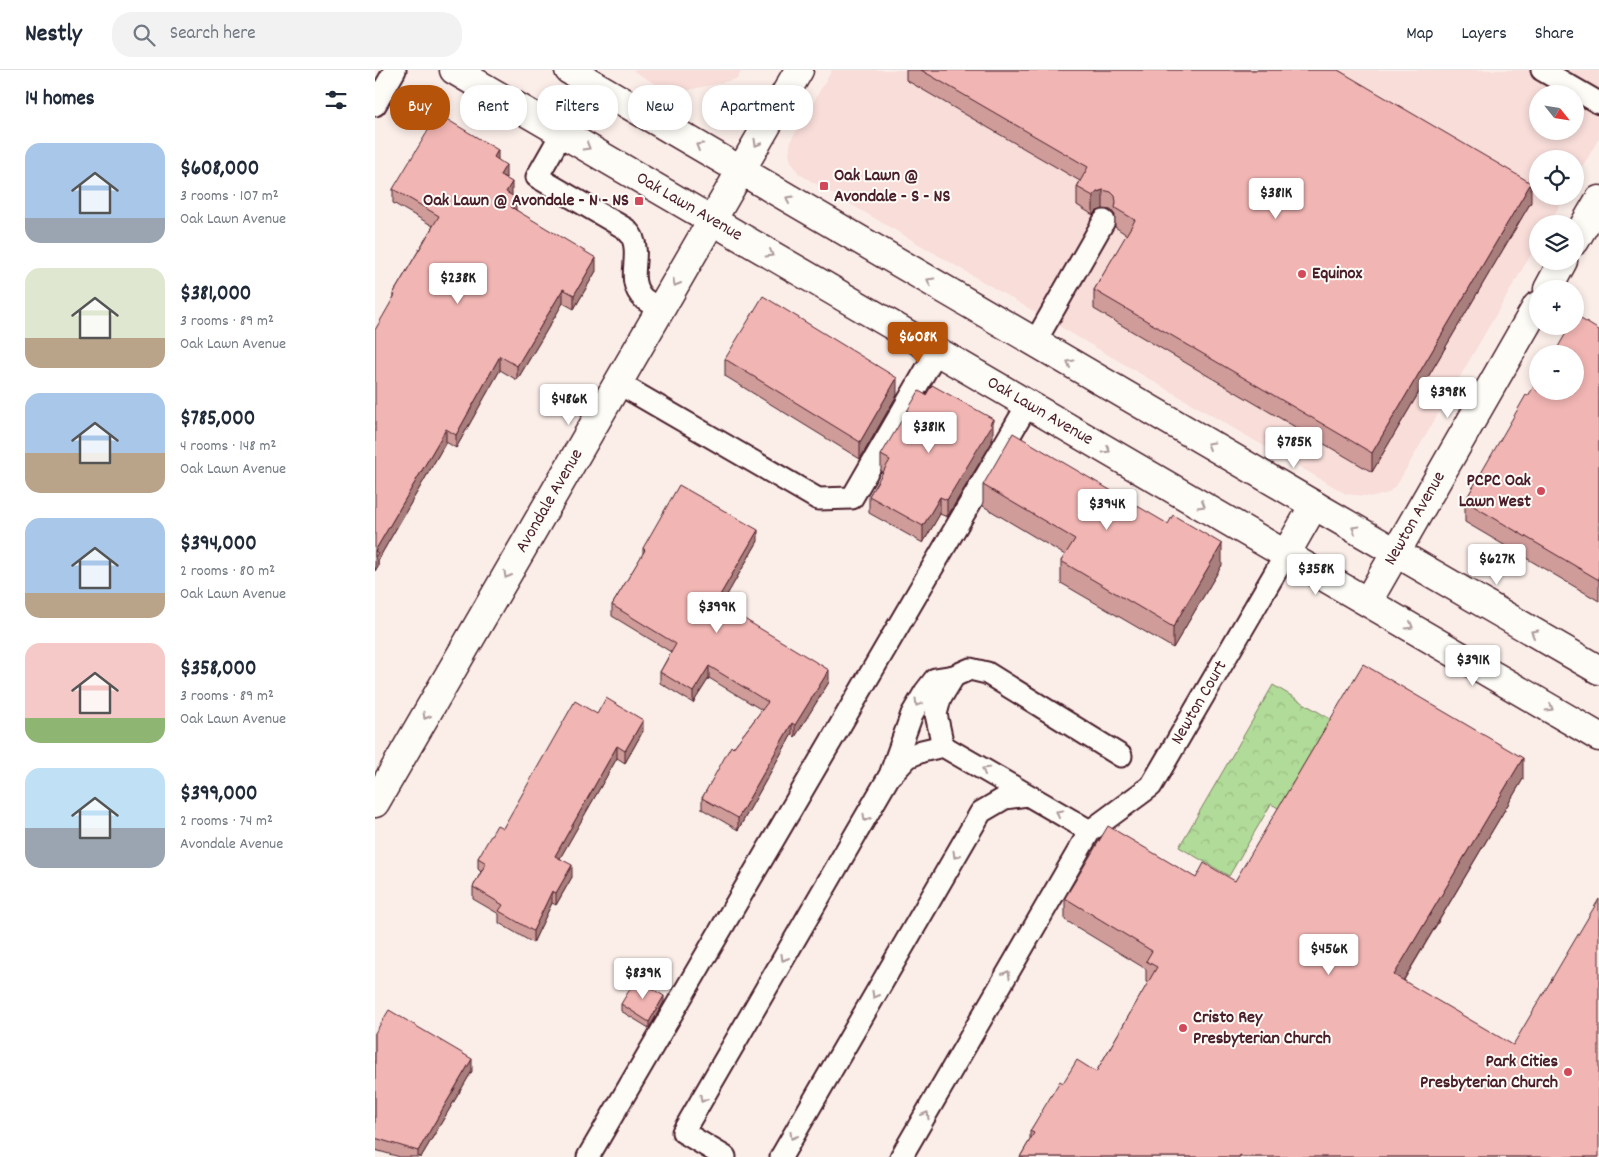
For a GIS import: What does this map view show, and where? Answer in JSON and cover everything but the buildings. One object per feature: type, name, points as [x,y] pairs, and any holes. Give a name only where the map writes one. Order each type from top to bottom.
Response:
[{"type":"main road","name":"Oak Lawn Avenue","points":[[454,70],[1599,737]]},
{"type":"main road","points":[[569,70],[1314,506],[1599,670]]},
{"type":"main road","name":"Avondale Avenue","points":[[375,803],[799,70]]},
{"type":"main road","points":[[1584,226],[1599,200]]},
{"type":"main road","name":"Newton Avenue","points":[[1368,601],[1529,320]]},
{"type":"main road","points":[[1286,554],[1314,506]]},
{"type":"lane","points":[[375,105],[395,70]]},
{"type":"lane","points":[[1542,70],[1599,103]]},
{"type":"lane","points":[[562,133],[537,177],[626,230],[633,238],[635,250],[633,273],[636,287],[644,299],[661,309]]},
{"type":"lane","points":[[1035,342],[1104,221]]},
{"type":"lane","points":[[619,383],[818,499],[852,498],[937,351]]},
{"type":"lane","points":[[588,1157],[1027,404]]},
{"type":"lane","name":"Newton Court","points":[[1090,832],[1151,786],[1286,554]]},
{"type":"lane","points":[[891,776],[912,714],[925,692],[935,679],[954,676],[970,669],[987,673],[1121,756]]},
{"type":"lane","points":[[943,746],[936,714],[940,699],[954,676]]},
{"type":"lane","points":[[725,1157],[683,1132],[891,776],[908,757],[921,750],[943,746],[1090,832],[901,1157]]},
{"type":"lane","points":[[781,1157],[981,812],[1005,798],[1027,794]]},
{"type":"shaded area","points":[[632,70],[742,70],[737,79],[711,85],[702,85],[702,87],[692,89],[692,85],[657,85]]},
{"type":"shaded area","points":[[832,70],[1599,70],[1599,138],[1584,164],[1584,150],[1529,150],[1529,205],[1560,205],[1554,215],[1529,215],[1529,258],[1398,483],[1388,493],[1374,497],[1346,494],[799,174],[789,155],[791,140],[797,130],[813,130],[813,102]]},
{"type":"green space","points":[[1273,685],[1332,720],[1280,809],[1271,804],[1229,876],[1179,847]]},
{"type":"place","name":"Oak Lawn @ Avondale - S - NS","points":[[824,186]]},
{"type":"place","name":"Oak Lawn @ Avondale - N - NS","points":[[639,201]]},
{"type":"place","name":"Equinox","points":[[1302,274]]},
{"type":"place","name":"PCPC Oak Lawn West","points":[[1541,491]]},
{"type":"place","name":"Cristo Rey Presbyterian Church","points":[[1183,1028]]},
{"type":"place","name":"Park Cities Presbyterian Church","points":[[1568,1072]]}]
